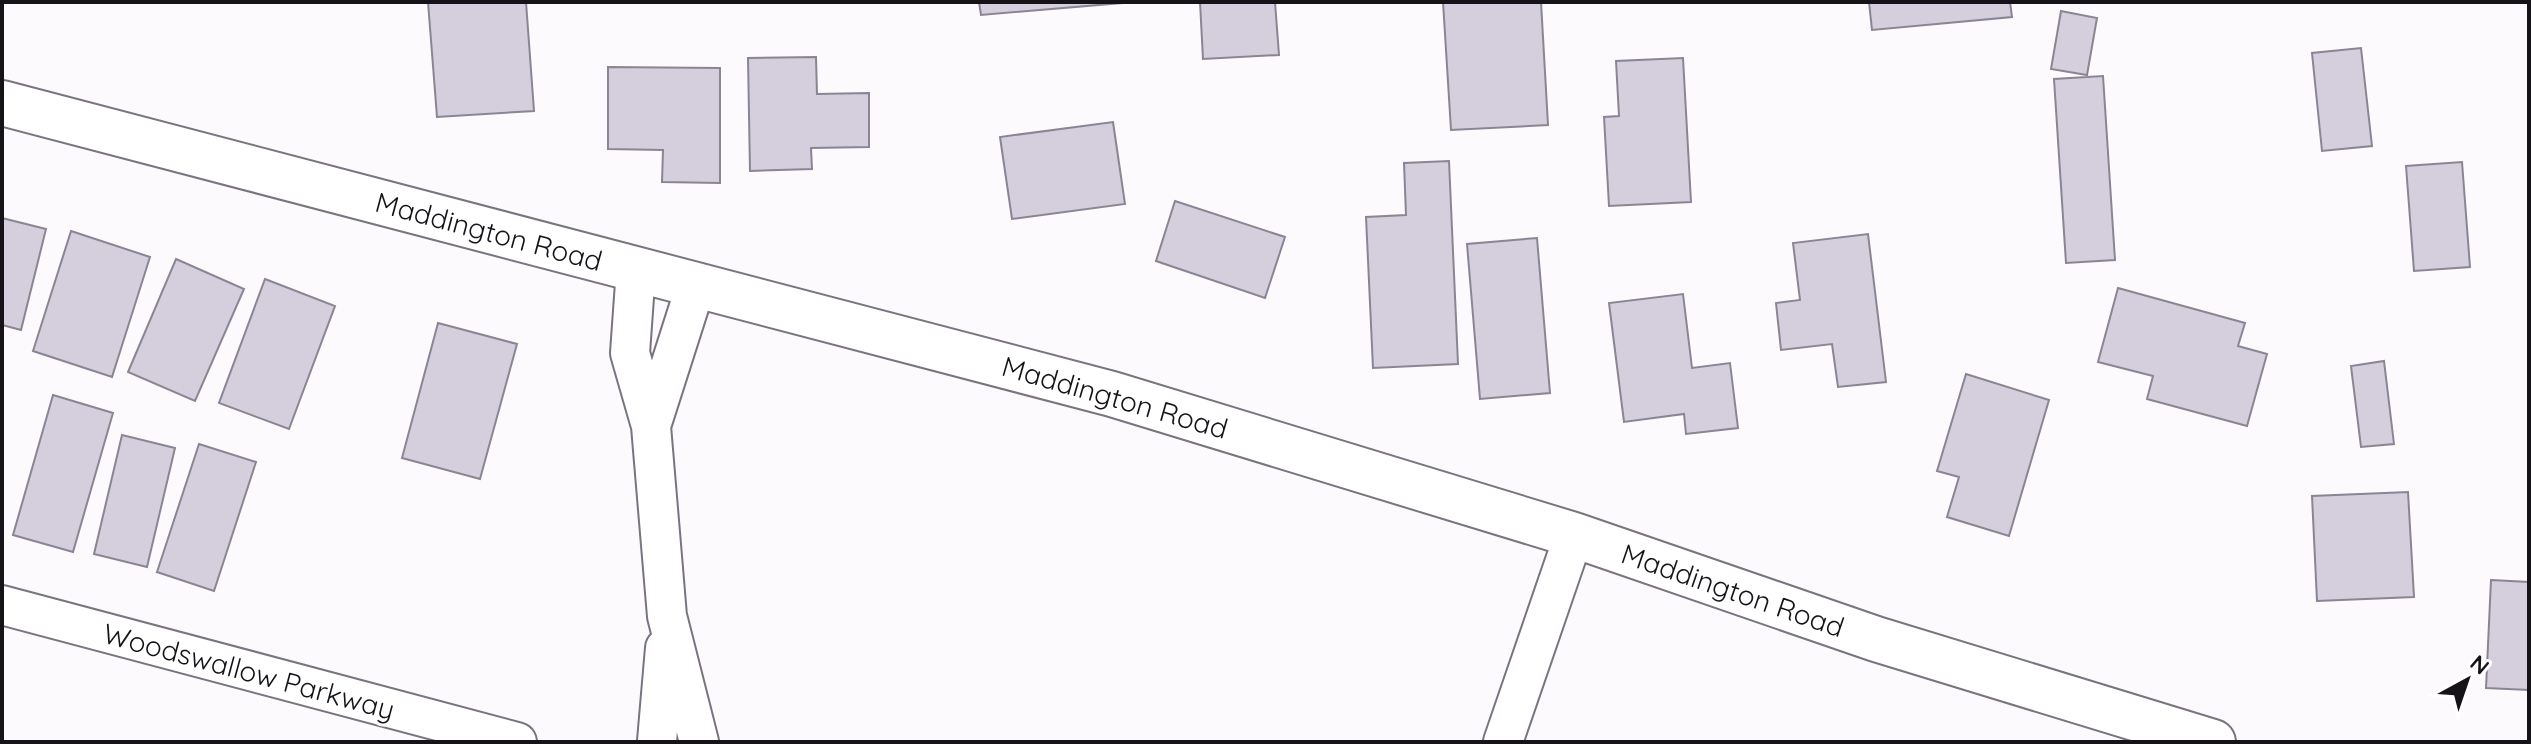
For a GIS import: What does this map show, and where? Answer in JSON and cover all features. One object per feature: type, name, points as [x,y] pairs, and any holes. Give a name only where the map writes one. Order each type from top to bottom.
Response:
[{"type":"main road","name":"Maddington Road","points":[[2,103],[1112,394],[1574,535],[1876,639],[2213,742]]},
{"type":"street","points":[[636,269],[630,353],[651,426],[667,616],[697,742],[671,737],[656,741],[667,616]]},
{"type":"street","points":[[651,426],[696,285]]},
{"type":"street","points":[[1503,742],[1574,535]]},
{"type":"street","name":"Woodswallow Parkway","points":[[2,605],[506,740]]},
{"type":"building","points":[[428,2],[526,2],[534,111],[437,117]]},
{"type":"building","points":[[979,2],[1122,2],[1122,3],[981,15]]},
{"type":"building","points":[[1200,2],[1275,2],[1279,55],[1203,59]]},
{"type":"building","points":[[1443,2],[1541,2],[1548,125],[1451,130]]},
{"type":"building","points":[[1869,2],[2010,2],[2012,17],[1872,30]]},
{"type":"building","points":[[2061,11],[2097,18],[2087,75],[2051,69]]},
{"type":"building","points":[[2361,48],[2372,146],[2322,151],[2312,53]]},
{"type":"building","points":[[816,57],[817,94],[869,93],[869,147],[811,148],[812,169],[750,171],[748,58]]},
{"type":"building","points":[[1683,58],[1691,202],[1609,206],[1604,117],[1619,116],[1616,61]]},
{"type":"building","points":[[608,67],[720,68],[720,183],[662,182],[663,150],[608,149]]},
{"type":"building","points":[[2103,76],[2115,260],[2066,263],[2054,79]]},
{"type":"building","points":[[1113,122],[1125,204],[1012,219],[1000,137]]},
{"type":"building","points":[[1449,161],[1458,364],[1373,368],[1366,217],[1406,215],[1404,163]]},
{"type":"building","points":[[2462,162],[2470,267],[2414,271],[2406,166]]},
{"type":"building","points":[[1175,201],[1285,237],[1265,298],[1156,261]]},
{"type":"building","points":[[2,218],[46,229],[21,330],[2,325]]},
{"type":"building","points":[[71,231],[150,257],[112,377],[33,351]]},
{"type":"building","points":[[1868,234],[1886,382],[1838,387],[1832,344],[1781,350],[1776,303],[1800,300],[1793,243]]},
{"type":"building","points":[[1537,238],[1550,393],[1480,399],[1467,244]]},
{"type":"building","points":[[176,259],[244,289],[195,401],[128,372]]},
{"type":"building","points":[[265,279],[335,306],[289,429],[219,403]]},
{"type":"building","points":[[2118,288],[2245,323],[2238,346],[2267,354],[2247,426],[2147,399],[2153,376],[2098,362]]},
{"type":"building","points":[[1683,294],[1692,368],[1730,363],[1738,428],[1686,434],[1684,414],[1624,422],[1609,303]]},
{"type":"building","points":[[438,323],[517,344],[480,479],[402,458]]},
{"type":"building","points":[[2384,361],[2394,444],[2361,447],[2351,366]]},
{"type":"building","points":[[1966,374],[2049,400],[2009,536],[1947,517],[1959,477],[1937,471]]},
{"type":"building","points":[[53,395],[113,413],[73,552],[13,535]]},
{"type":"building","points":[[122,435],[175,448],[147,567],[94,554]]},
{"type":"building","points":[[199,444],[256,462],[214,591],[157,572]]},
{"type":"building","points":[[2408,492],[2414,597],[2317,601],[2312,496]]},
{"type":"building","points":[[2491,580],[2529,582],[2529,690],[2486,688]]}]
